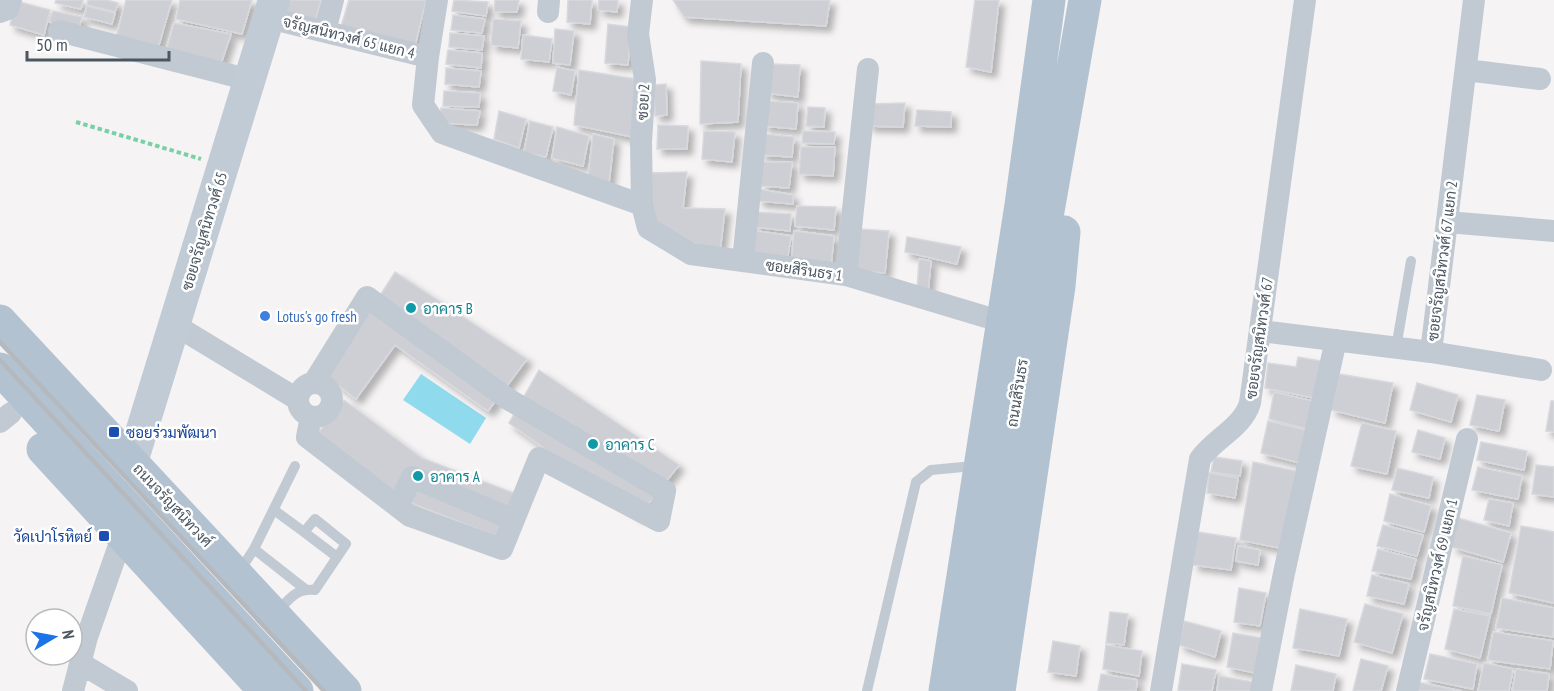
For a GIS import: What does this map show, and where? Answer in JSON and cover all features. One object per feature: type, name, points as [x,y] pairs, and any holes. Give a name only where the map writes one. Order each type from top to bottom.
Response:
[{"type":"main road","name":"ถนนสิรินธร","points":[[970,691],[1009,363],[1021,205],[1049,0]]},
{"type":"main road","name":"ถนนสิรินธร","points":[[945,691],[1009,363],[1070,96],[1085,0]]},
{"type":"main road","name":"ถนนสิรินธร","points":[[999,691],[1059,286],[1070,96]]},
{"type":"main road","name":"ถนนสิรินธร","points":[[928,691],[986,317],[1010,188],[1032,118]]},
{"type":"main road","name":"ถนนจรัญสนิทวงศ์","points":[[0,321],[132,462],[246,562],[275,615],[345,691]]},
{"type":"main road","name":"ถนนจรัญสนิทวงศ์","points":[[0,346],[319,691]]},
{"type":"main road","points":[[0,369],[297,691]]},
{"type":"main road","points":[[4,412],[265,691]]},
{"type":"street","points":[[0,12],[8,9],[11,0]]},
{"type":"street","points":[[325,31],[333,0]]},
{"type":"street","points":[[437,0],[423,105],[442,132],[642,205]]},
{"type":"street","name":"ซอย 2","points":[[642,0],[638,34],[645,80],[641,142],[642,205]]},
{"type":"street","name":"ซอยจรัญสนิทวงศ์ 67","points":[[1161,691],[1200,459],[1206,450],[1247,414],[1261,331],[1305,0]]},
{"type":"street","name":"ซอยจรัญสนิทวงศ์ 67 แยก 2","points":[[1261,331],[1431,352],[1474,0]]},
{"type":"street","name":"จรัญสนิทวงศ์ 65 แยก 4","points":[[272,9],[325,31],[428,57]]},
{"type":"street","name":"ซอยจรัญสนิทวงศ์ 65","points":[[132,462],[272,9]]},
{"type":"street","points":[[59,31],[250,80]]},
{"type":"street","points":[[743,261],[763,63]]},
{"type":"street","points":[[846,275],[868,69]]},
{"type":"street","points":[[1466,70],[1540,79]]},
{"type":"street","name":"ซอยสิรินธร 1","points":[[642,205],[648,228],[691,254],[846,275],[986,317]]},
{"type":"street","points":[[1447,222],[1554,231]]},
{"type":"street","points":[[311,417],[307,437],[410,516],[502,549],[539,458],[659,521],[665,491],[508,399],[367,297],[314,382]]},
{"type":"street","points":[[175,325],[297,399],[301,410],[311,417],[323,416],[328,412],[333,401],[329,389],[320,382],[304,385],[297,399]]},
{"type":"street","points":[[1261,691],[1284,573],[1336,340]]},
{"type":"street","points":[[1431,352],[1541,370]]},
{"type":"street","name":"จรัญสนิทวงศ์ 69 แยก 1","points":[[1407,691],[1467,439]]},
{"type":"street","points":[[398,506],[412,477],[514,520]]},
{"type":"street","points":[[84,648],[122,537]]},
{"type":"street","points":[[84,665],[127,691]]},
{"type":"street","points":[[73,691],[79,667]]},
{"type":"lane","points":[[1396,348],[1412,261]]},
{"type":"lane","points":[[295,466],[246,562],[305,589],[315,590],[346,544],[315,519],[304,532]]},
{"type":"lane","points":[[867,691],[916,482],[931,470],[963,467]]},
{"type":"lane","points":[[274,510],[337,558]]},
{"type":"lane","points":[[275,615],[296,592],[305,589]]},
{"type":"path","points":[[76,122],[225,166]]},
{"type":"water","points":[[421,374],[486,418],[470,444],[403,400]]},
{"type":"building","points":[[56,0],[83,0],[81,9],[55,3]]},
{"type":"building","points":[[88,0],[107,0],[118,3],[115,12],[87,5]]},
{"type":"building","points":[[126,0],[172,0],[157,52],[114,45]]},
{"type":"building","points":[[180,0],[252,0],[242,34],[176,19]]},
{"type":"building","points":[[285,0],[321,0],[315,21],[282,11]]},
{"type":"building","points":[[349,0],[426,0],[415,46],[340,30]]},
{"type":"building","points":[[454,0],[488,2],[486,16],[452,11]]},
{"type":"building","points":[[495,0],[519,0],[517,12],[494,12]]},
{"type":"building","points":[[568,0],[592,0],[590,24],[567,22]]},
{"type":"building","points":[[599,0],[618,0],[617,12],[598,10]]},
{"type":"building","points":[[673,0],[830,0],[826,26],[684,17]]},
{"type":"building","points":[[975,0],[999,0],[991,72],[966,67]]},
{"type":"building","points":[[16,1],[50,10],[44,35],[10,25]]},
{"type":"building","points":[[87,6],[115,13],[112,24],[84,17]]},
{"type":"building","points":[[53,11],[82,17],[78,31],[49,22]]},
{"type":"building","points":[[453,15],[485,19],[482,33],[451,30]]},
{"type":"building","points":[[493,19],[521,21],[518,48],[491,45]]},
{"type":"building","points":[[174,23],[231,34],[220,67],[164,58]]},
{"type":"building","points":[[608,24],[631,27],[628,65],[605,63]]},
{"type":"building","points":[[555,29],[574,31],[570,65],[553,63]]},
{"type":"building","points":[[450,33],[484,36],[482,50],[449,47]]},
{"type":"building","points":[[523,35],[552,39],[549,62],[521,59]]},
{"type":"building","points":[[448,50],[482,53],[481,68],[446,64]]},
{"type":"building","points":[[701,61],[741,64],[738,122],[700,124]]},
{"type":"building","points":[[769,64],[800,65],[798,97],[766,93]]},
{"type":"building","points":[[557,67],[575,71],[571,95],[553,91]]},
{"type":"building","points":[[446,68],[481,71],[479,87],[445,84]]},
{"type":"building","points":[[579,70],[636,79],[633,137],[574,125]]},
{"type":"building","points":[[666,84],[667,115],[655,116],[654,85]]},
{"type":"building","points":[[444,91],[480,93],[479,107],[443,106]]},
{"type":"building","points":[[766,101],[798,103],[796,129],[763,126]]},
{"type":"building","points":[[905,103],[903,127],[868,126],[870,104]]},
{"type":"building","points":[[808,107],[825,108],[824,127],[806,126]]},
{"type":"building","points":[[441,108],[480,111],[477,125],[440,123]]},
{"type":"building","points":[[917,110],[951,112],[951,127],[915,126]]},
{"type":"building","points":[[499,111],[526,119],[519,148],[494,139]]},
{"type":"building","points":[[530,121],[553,127],[546,157],[524,152]]},
{"type":"building","points":[[658,125],[688,126],[687,149],[657,149]]},
{"type":"building","points":[[557,127],[589,136],[583,166],[552,158]]},
{"type":"building","points":[[704,131],[735,132],[732,162],[702,159]]},
{"type":"building","points":[[803,131],[835,132],[834,144],[802,143]]},
{"type":"building","points":[[593,134],[614,139],[609,183],[588,178]]},
{"type":"building","points":[[763,134],[794,137],[792,157],[760,155]]},
{"type":"building","points":[[801,147],[835,147],[833,176],[799,174]]},
{"type":"building","points":[[762,162],[792,162],[789,188],[761,186]]},
{"type":"building","points":[[687,172],[683,208],[725,209],[720,252],[648,228],[649,173]]},
{"type":"building","points":[[759,189],[793,195],[793,204],[758,201]]},
{"type":"building","points":[[797,206],[836,207],[834,230],[795,226]]},
{"type":"building","points":[[754,212],[791,214],[790,231],[753,227]]},
{"type":"building","points":[[858,229],[889,231],[885,273],[853,270]]},
{"type":"building","points":[[751,230],[791,236],[787,262],[749,257]]},
{"type":"building","points":[[794,231],[834,236],[831,267],[791,264]]},
{"type":"building","points":[[907,237],[961,247],[957,264],[905,252]]},
{"type":"building","points":[[919,259],[931,261],[928,293],[917,292]]},
{"type":"building","name":"อาคาร B","points":[[395,272],[527,359],[488,411],[395,345],[356,399],[328,377]]},
{"type":"building","points":[[1298,357],[1321,361],[1314,398],[1265,388],[1268,363],[1296,367]]},
{"type":"building","name":"อาคาร C","points":[[539,370],[679,465],[639,516],[509,423]]},
{"type":"building","points":[[1339,374],[1393,383],[1385,423],[1331,410]]},
{"type":"building","points":[[1417,383],[1458,395],[1451,422],[1410,410]]},
{"type":"building","points":[[1274,392],[1313,401],[1307,429],[1269,419]]},
{"type":"building","points":[[1477,395],[1505,400],[1499,431],[1470,425]]},
{"type":"building","name":"อาคาร A","points":[[344,400],[422,458],[516,494],[498,537],[391,495],[315,437]]},
{"type":"building","points":[[1551,401],[1554,401],[1554,432],[1546,431]]},
{"type":"building","points":[[1268,421],[1306,430],[1300,463],[1261,453]]},
{"type":"building","points":[[1362,423],[1396,431],[1387,474],[1351,466]]},
{"type":"building","points":[[1418,430],[1445,438],[1440,459],[1412,452]]},
{"type":"building","points":[[1481,442],[1527,451],[1524,470],[1477,460]]},
{"type":"building","points":[[1214,457],[1242,461],[1240,476],[1211,472]]},
{"type":"building","points":[[1253,462],[1296,471],[1280,548],[1240,540]]},
{"type":"building","points":[[1536,465],[1554,467],[1554,497],[1532,494]]},
{"type":"building","points":[[1478,467],[1522,476],[1518,499],[1472,490]]},
{"type":"building","points":[[1397,468],[1433,477],[1429,498],[1392,490]]},
{"type":"building","points":[[1209,473],[1238,478],[1235,498],[1207,493]]},
{"type":"building","points":[[1390,494],[1431,506],[1424,532],[1384,521]]},
{"type":"building","points":[[1489,499],[1513,503],[1509,526],[1484,520]]},
{"type":"building","points":[[1458,518],[1511,533],[1503,562],[1452,547]]},
{"type":"building","points":[[1383,525],[1423,535],[1417,556],[1377,546]]},
{"type":"building","points":[[1521,526],[1554,532],[1554,603],[1509,593]]},
{"type":"building","points":[[1198,532],[1236,538],[1231,570],[1193,565]]},
{"type":"building","points":[[1238,546],[1260,550],[1258,565],[1236,561]]},
{"type":"building","points":[[1378,549],[1416,559],[1411,579],[1372,571]]},
{"type":"building","points":[[1463,556],[1502,565],[1491,614],[1453,606]]},
{"type":"building","points":[[1372,575],[1409,584],[1404,604],[1367,596]]},
{"type":"building","points":[[1239,588],[1266,593],[1260,626],[1234,622]]},
{"type":"building","points":[[1502,598],[1554,608],[1553,637],[1496,628]]},
{"type":"building","points":[[1365,604],[1403,614],[1392,653],[1354,642]]},
{"type":"building","points":[[1300,609],[1347,619],[1339,656],[1293,648]]},
{"type":"building","points":[[1454,609],[1490,616],[1480,658],[1445,649]]},
{"type":"building","points":[[1110,612],[1128,614],[1124,645],[1106,643]]},
{"type":"building","points":[[1184,621],[1221,631],[1215,657],[1179,645]]},
{"type":"building","points":[[1493,632],[1553,641],[1550,669],[1488,660]]},
{"type":"building","points":[[1233,633],[1262,638],[1255,673],[1227,667]]},
{"type":"building","points":[[1053,641],[1080,646],[1076,676],[1048,672]]},
{"type":"building","points":[[1106,645],[1142,651],[1139,676],[1103,669]]},
{"type":"building","points":[[1430,654],[1477,664],[1473,689],[1424,679]]},
{"type":"building","points":[[1361,659],[1388,666],[1381,691],[1353,691]]},
{"type":"building","points":[[1484,663],[1513,669],[1509,691],[1478,691]]},
{"type":"building","points":[[1182,664],[1216,670],[1212,691],[1178,691]]},
{"type":"building","points":[[1296,665],[1336,674],[1333,691],[1291,691]]},
{"type":"building","points":[[1516,669],[1549,674],[1547,691],[1512,691]]},
{"type":"building","points":[[1101,674],[1137,680],[1136,691],[1098,691]]},
{"type":"building","points":[[1219,676],[1253,682],[1252,691],[1217,691]]},
{"type":"building","points":[[1417,682],[1461,691],[1416,691]]},
{"type":"railway","points":[[0,342],[324,691]]},
{"type":"railway","points":[[0,360],[306,691]]},
{"type":"place","name":"อาคาร B","points":[[411,308]]},
{"type":"place","name":"Lotus's go fresh","points":[[265,316]]},
{"type":"place","name":"ซอยร่วมพัฒนา","points":[[114,432]]},
{"type":"place","name":"อาคาร C","points":[[593,444]]},
{"type":"place","name":"อาคาร A","points":[[418,476]]},
{"type":"place","name":"วัดเปาโรหิตย์","points":[[104,536]]}]
